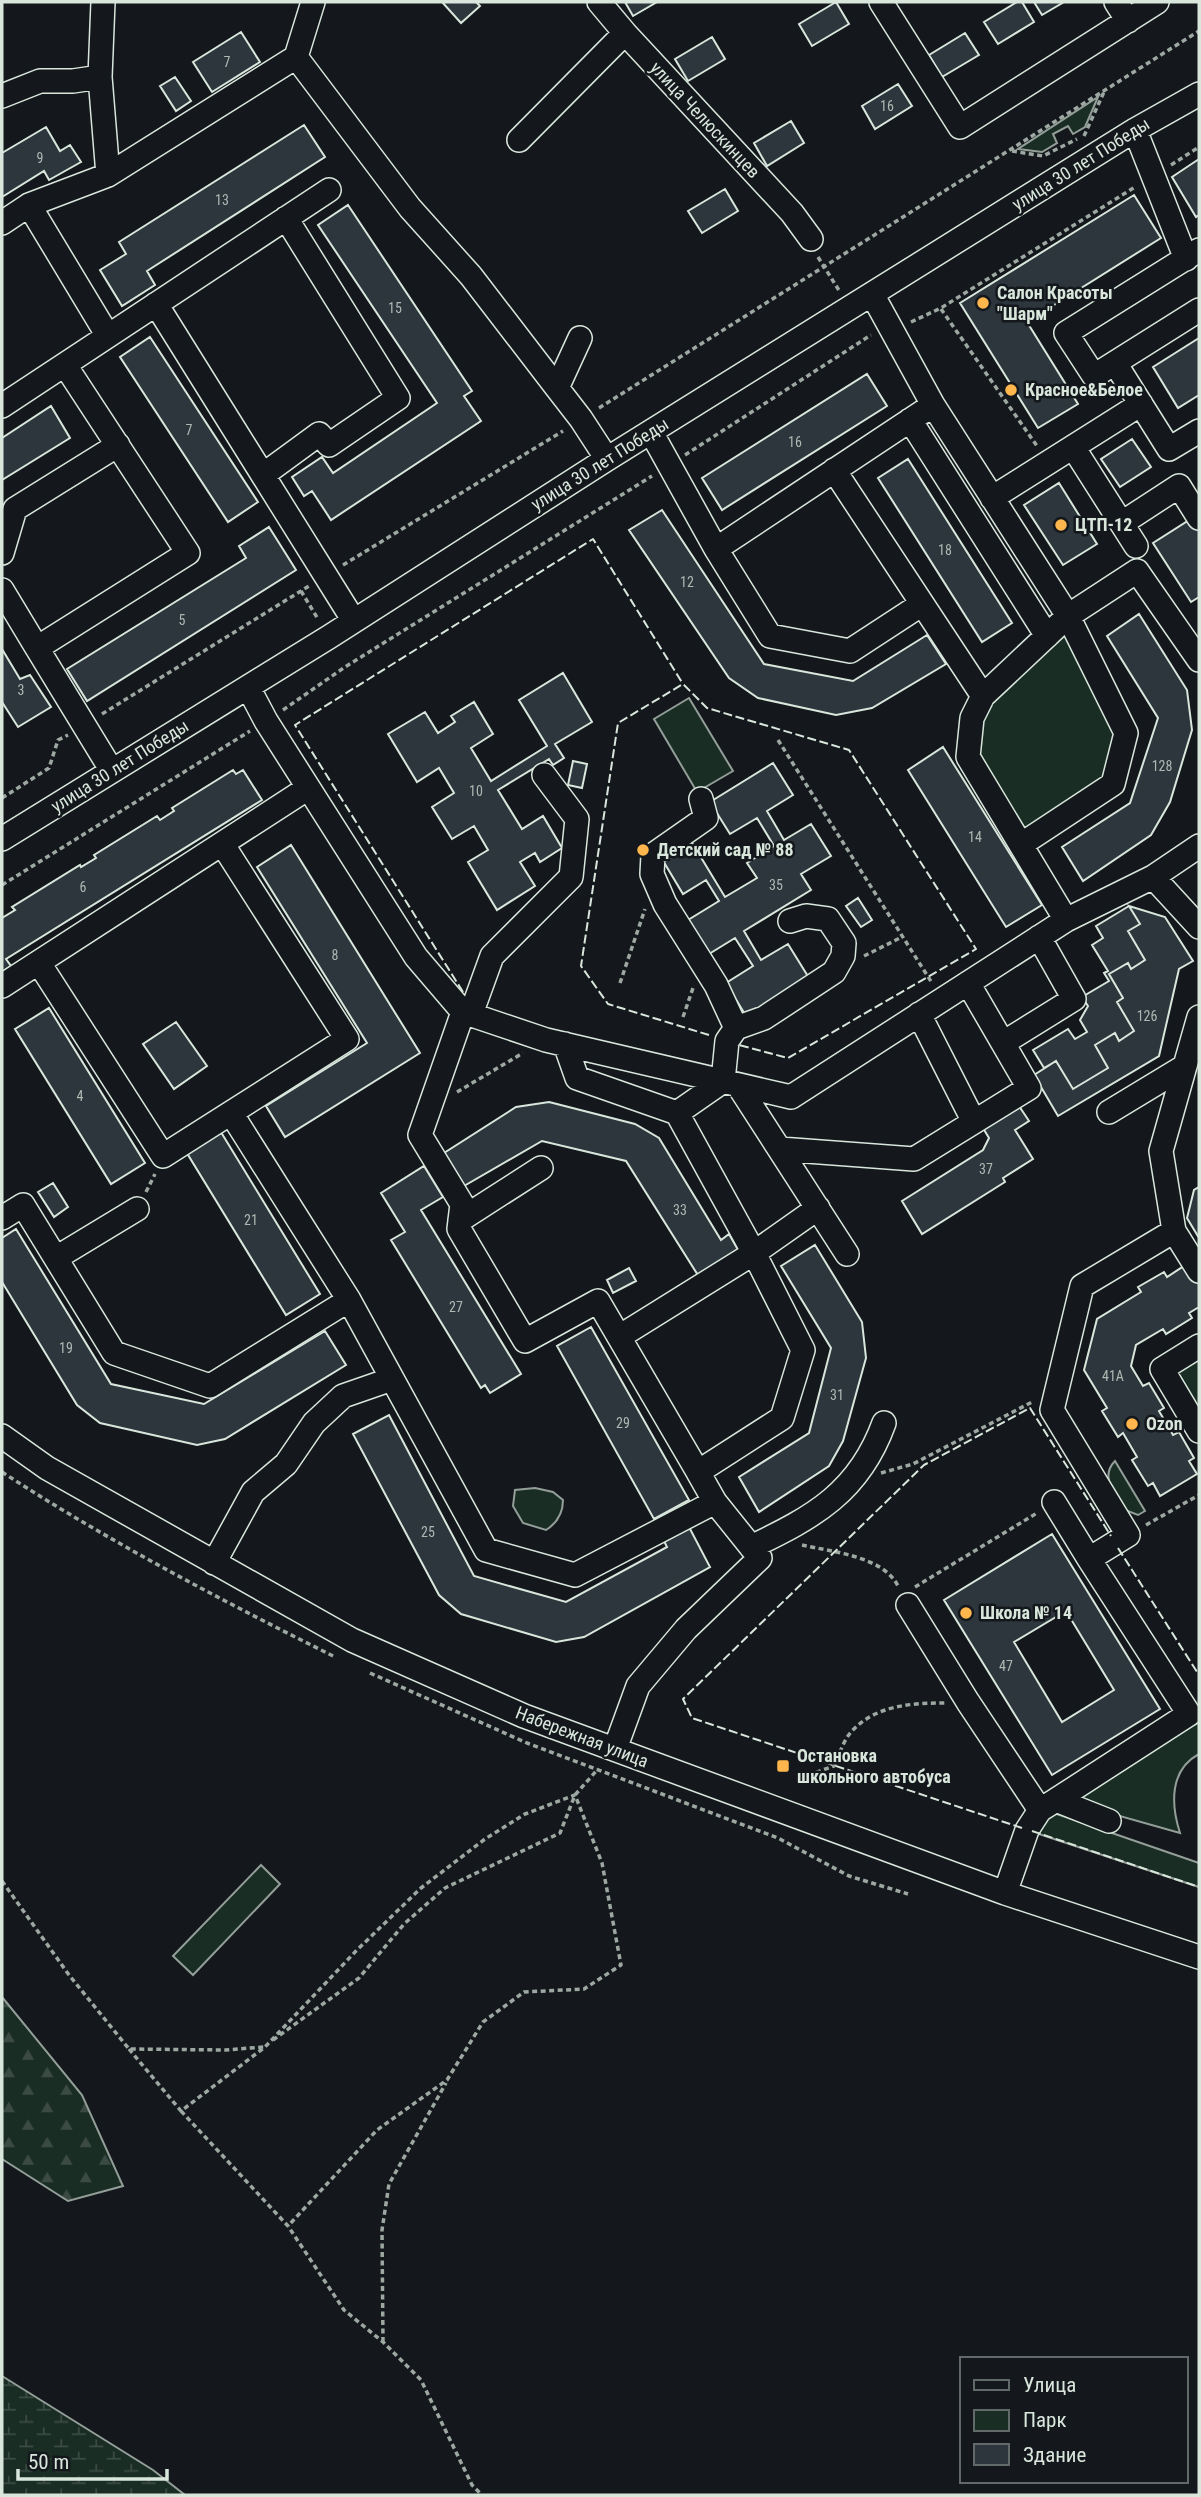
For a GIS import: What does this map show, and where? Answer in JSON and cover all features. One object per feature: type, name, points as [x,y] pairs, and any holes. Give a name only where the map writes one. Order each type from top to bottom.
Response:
[{"type":"street","points":[[103,2],[100,78],[107,175]]},
{"type":"street","points":[[2,223],[29,205],[107,175],[296,57],[313,2]]},
{"type":"street","name":"улица Челюскинцев","points":[[599,2],[792,213],[811,239]]},
{"type":"street","points":[[881,2],[960,127],[1122,12],[1157,2]]},
{"type":"street","points":[[519,140],[625,33]]},
{"type":"street","points":[[296,57],[410,208],[471,276],[581,419],[607,459]]},
{"type":"street","points":[[5,87],[40,81],[100,78]]},
{"type":"street","name":"улица 30 лет Победы","points":[[2,839],[354,621],[872,293],[1135,130],[1199,94]]},
{"type":"street","points":[[1135,130],[1152,177],[1193,254],[1066,333],[1094,376],[1199,310]]},
{"type":"street","points":[[2,406],[329,190]]},
{"type":"street","points":[[29,205],[108,336]]},
{"type":"street","points":[[263,475],[320,434],[329,445],[398,398],[286,218]]},
{"type":"street","points":[[872,293],[881,333],[933,405],[1068,616],[1126,733],[1113,785],[1022,844]]},
{"type":"street","points":[[156,304],[354,621]]},
{"type":"street","points":[[557,388],[580,338]]},
{"type":"street","points":[[1115,363],[1169,449],[1199,431]]},
{"type":"street","points":[[37,648],[188,553],[65,365]]},
{"type":"street","points":[[992,498],[1140,404]]},
{"type":"street","points":[[716,549],[933,405]]},
{"type":"street","points":[[910,420],[1047,636]]},
{"type":"street","points":[[651,432],[716,549],[770,636],[850,651],[922,604]]},
{"type":"street","points":[[2,553],[15,509],[118,446]]},
{"type":"street","points":[[1073,447],[1136,546]]},
{"type":"street","points":[[834,470],[983,696]]},
{"type":"street","points":[[1122,523],[1179,486],[1199,518]]},
{"type":"street","points":[[1066,920],[968,757],[972,718],[983,696],[1068,616],[1137,571],[1197,652]]},
{"type":"street","points":[[2,590],[112,771]]},
{"type":"street","points":[[248,687],[266,721],[416,957],[467,1013],[555,1042],[791,1097],[1066,920],[1153,877],[1199,846]]},
{"type":"street","points":[[544,775],[577,819],[571,877],[492,956],[420,1135],[462,1204],[459,1229],[525,1341],[597,1301],[715,1502],[761,1543]]},
{"type":"street","points":[[2,986],[308,788]]},
{"type":"street","points":[[701,799],[706,818],[653,855],[652,874],[665,904],[716,985],[736,1028]]},
{"type":"street","points":[[38,963],[163,1156],[231,1113],[347,1039],[223,845]]},
{"type":"street","points":[[1153,877],[1199,927]]},
{"type":"street","points":[[790,921],[806,916],[828,919],[845,943],[843,957],[834,972],[764,1018],[736,1028],[727,1041],[730,1083],[780,1149],[848,1254]]},
{"type":"street","points":[[1003,1043],[1074,999],[1039,937]]},
{"type":"street","points":[[780,1149],[914,1159],[1029,1088],[968,983]]},
{"type":"street","points":[[919,1014],[974,1122]]},
{"type":"street","points":[[1199,1017],[1161,1151],[1174,1231],[1199,1271]]},
{"type":"street","points":[[555,1042],[577,1078],[677,1113],[754,1253],[803,1350],[782,1418],[698,1472]]},
{"type":"street","points":[[1109,1112],[1185,1066]]},
{"type":"street","points":[[677,1113],[730,1083]]},
{"type":"street","points":[[231,1113],[349,1300],[486,1550],[575,1575],[715,1502]]},
{"type":"street","points":[[460,1220],[541,1168]]},
{"type":"street","points":[[2,1217],[23,1205],[114,1353],[210,1386],[349,1300]]},
{"type":"street","points":[[618,1337],[754,1253],[818,1208]]},
{"type":"street","points":[[56,1258],[137,1209]]},
{"type":"street","points":[[1089,1559],[1128,1535],[1052,1409],[1082,1286],[1174,1231]]},
{"type":"street","points":[[1199,1346],[1162,1369],[1199,1431]]},
{"type":"street","points":[[214,1563],[253,1492],[286,1464],[314,1423],[344,1396],[392,1379]]},
{"type":"street","points":[[761,1543],[824,1508],[862,1469],[884,1423]]},
{"type":"street","name":"Набережная улица","points":[[2,1436],[47,1468],[352,1640],[524,1716],[1005,1893],[1199,1957]]},
{"type":"street","points":[[1005,1893],[1027,1830],[1048,1805],[1189,1714],[1054,1502]]},
{"type":"street","points":[[615,1749],[638,1686],[686,1629],[760,1558],[761,1543]]},
{"type":"street","points":[[905,1600],[968,1702],[1048,1805],[1108,1821]]},
{"type":"path","points":[[581,419],[1199,31]]},
{"type":"path","points":[[1010,151],[1043,156],[1084,136],[1105,90]]},
{"type":"path","points":[[2,885],[266,721],[345,667],[881,333],[941,308],[1199,147]]},
{"type":"path","points":[[811,239],[822,267],[842,295]]},
{"type":"path","points":[[941,308],[1042,453]]},
{"type":"path","points":[[2,798],[49,768],[58,740]]},
{"type":"path","points":[[778,740],[942,1000]]},
{"type":"path","points":[[620,983],[654,881]]},
{"type":"path","points":[[834,972],[902,937]]},
{"type":"path","points":[[428,1110],[555,1042]]},
{"type":"path","points":[[137,1209],[163,1156]]},
{"type":"path","points":[[862,1469],[881,1473],[913,1465],[1057,1390]]},
{"type":"path","points":[[1128,1535],[1199,1495]]},
{"type":"path","points":[[761,1543],[872,1563],[894,1577],[905,1600],[1054,1502]]},
{"type":"path","points":[[800,1778],[834,1766],[850,1732],[873,1714],[916,1703],[968,1702]]},
{"type":"path","points":[[181,2111],[359,1978],[404,1924],[445,1888],[561,1833],[575,1795],[615,1749]]},
{"type":"path","points":[[129,2049],[225,2050],[265,2047],[356,1951],[421,1888],[485,1839],[525,1814],[575,1795]]},
{"type":"path","points":[[383,2342],[382,2230],[389,2184],[483,2022],[524,1992],[584,1989],[621,1965],[602,1863],[575,1795]]},
{"type":"path","points":[[778,1838],[849,1876],[908,1894]]},
{"type":"path","points":[[2,1881],[69,1975],[129,2049],[181,2111],[288,2226],[344,2310],[383,2342],[421,2380],[472,2486],[482,2495]]},
{"type":"path","points":[[288,2226],[377,2130],[447,2080]]},
{"type":"green space","points":[[1098,97],[1085,127],[1073,134],[1068,126],[1053,134],[1057,143],[1042,152],[1018,149]]},
{"type":"green space","points":[[1068,616],[1126,733],[1113,784],[1022,844],[969,757],[972,718]]},
{"type":"green space","points":[[689,698],[733,771],[697,792],[654,719]]},
{"type":"green space","points":[[1199,1346],[1199,1431],[1162,1369]]},
{"type":"green space","points":[[1115,1461],[1145,1511],[1138,1515],[1125,1510],[1111,1486],[1109,1473]]},
{"type":"green space","points":[[535,1488],[553,1492],[563,1500],[559,1517],[546,1530],[523,1523],[513,1506],[515,1490]]},
{"type":"green space","points":[[1199,1723],[1199,1754],[1182,1769],[1175,1789],[1175,1811],[1180,1833],[1070,1802],[1192,1725]]},
{"type":"green space","points":[[1051,1812],[1199,1863],[1199,1887],[1033,1832]]},
{"type":"green space","points":[[261,1865],[280,1884],[193,1975],[173,1956]]},
{"type":"green space","points":[[2,1997],[82,2095],[123,2186],[68,2201],[2,2159]]},
{"type":"green space","points":[[2,2376],[153,2470],[185,2495],[2,2495]]},
{"type":"building","points":[[442,2],[476,2],[480,6],[461,23]]},
{"type":"building","points":[[625,2],[657,2],[633,16]]},
{"type":"building","points":[[836,2],[849,24],[812,46],[799,24]]},
{"type":"building","points":[[1017,2],[1022,2],[1034,22],[998,44],[984,22]]},
{"type":"building","points":[[1034,2],[1064,2],[1042,15]]},
{"type":"building","points":[[241,32],[260,62],[212,92],[193,62]]},
{"type":"building","points":[[965,33],[979,55],[942,77],[929,55]]},
{"type":"building","points":[[712,37],[725,59],[688,81],[675,59]]},
{"type":"building","points":[[175,77],[191,101],[176,111],[160,86]]},
{"type":"building","points":[[898,84],[912,106],[875,129],[862,106]]},
{"type":"building","points":[[791,121],[804,143],[767,166],[754,143]]},
{"type":"building","points":[[304,125],[325,157],[147,271],[155,285],[122,306],[100,270],[126,254],[119,242]]},
{"type":"building","points":[[46,127],[60,151],[70,145],[81,162],[49,180],[44,171],[2,197],[2,153]]},
{"type":"building","points":[[1199,159],[1199,215],[1196,217],[1172,177]]},
{"type":"building","points":[[725,189],[738,211],[702,233],[688,211]]},
{"type":"building","points":[[1134,195],[1161,238],[1027,322],[1078,404],[1038,428],[960,303]]},
{"type":"building","points":[[348,205],[472,391],[464,396],[481,421],[331,520],[312,491],[304,496],[292,477],[322,457],[333,473],[437,403],[318,225]]},
{"type":"building","points":[[150,337],[258,502],[228,522],[120,357]]},
{"type":"building","points":[[1199,338],[1199,395],[1178,408],[1153,367]]},
{"type":"building","points":[[867,374],[887,406],[722,510],[702,478]]},
{"type":"building","points":[[51,406],[70,438],[2,480],[2,438]]},
{"type":"building","points":[[1132,439],[1151,467],[1120,487],[1101,459]]},
{"type":"building","points":[[908,459],[1012,623],[982,642],[878,478]]},
{"type":"building","name":"ЦТП-12","points":[[1059,483],[1097,544],[1063,565],[1024,505]]},
{"type":"building","points":[[662,510],[764,664],[853,681],[927,635],[946,664],[872,708],[836,715],[758,698],[729,678],[629,530]]},
{"type":"building","points":[[1194,517],[1199,526],[1199,597],[1191,602],[1153,543]]},
{"type":"building","points":[[269,527],[296,570],[87,701],[67,669],[246,558],[239,546]]},
{"type":"building","points":[[1139,614],[1187,690],[1192,730],[1170,802],[1151,835],[1083,881],[1062,847],[1130,803],[1158,718],[1107,636]]},
{"type":"building","points":[[2,649],[20,679],[30,675],[51,707],[18,727],[2,702]]},
{"type":"building","points":[[563,673],[592,722],[555,744],[564,758],[553,765],[549,759],[498,790],[522,829],[543,816],[562,848],[540,862],[535,853],[520,862],[535,886],[497,910],[468,862],[488,850],[474,826],[452,839],[432,807],[454,793],[439,768],[417,782],[388,734],[425,712],[438,733],[455,722],[451,716],[474,702],[493,734],[471,748],[491,781],[547,746],[519,700]]},
{"type":"building","points":[[943,747],[1042,905],[1006,927],[908,770]]},
{"type":"building","points":[[573,761],[587,764],[582,788],[568,785]]},
{"type":"building","points":[[773,763],[793,795],[767,811],[784,840],[811,824],[831,856],[801,874],[811,890],[744,931],[761,960],[788,944],[809,978],[746,1016],[726,983],[753,966],[735,938],[709,954],[688,920],[719,901],[706,880],[683,894],[662,859],[691,841],[725,897],[757,878],[747,863],[774,846],[757,818],[730,834],[710,802]]},
{"type":"building","points":[[233,770],[236,774],[243,770],[262,800],[6,959],[11,966],[2,972],[2,918],[15,910],[12,907],[96,858],[94,855],[157,816],[160,820],[174,811],[172,808]]},
{"type":"building","points":[[291,845],[420,1053],[285,1137],[266,1106],[367,1043],[257,867]]},
{"type":"building","points":[[858,898],[872,920],[861,927],[846,906]]},
{"type":"building","points":[[1129,906],[1165,917],[1193,961],[1179,969],[1159,1056],[1058,1116],[1034,1075],[1056,1061],[1073,1089],[1108,1068],[1095,1045],[1115,1033],[1119,1041],[1134,1031],[1117,1002],[1123,998],[1109,974],[1128,963],[1131,969],[1145,960],[1128,931],[1140,924]]},
{"type":"building","points":[[1129,906],[1140,924],[1128,931],[1145,960],[1131,969],[1128,963],[1109,974],[1123,998],[1117,1002],[1134,1031],[1119,1041],[1115,1033],[1095,1045],[1108,1068],[1073,1089],[1056,1061],[1044,1068],[1033,1050],[1068,1029],[1075,1039],[1087,1032],[1080,1020],[1088,1006],[1082,997],[1109,981],[1104,973],[1108,971],[1092,945],[1103,938],[1096,926]]},
{"type":"building","points":[[49,1008],[145,1163],[111,1184],[15,1029]]},
{"type":"building","points":[[176,1022],[207,1066],[174,1089],[143,1044]]},
{"type":"building","points":[[549,1102],[635,1124],[659,1138],[721,1240],[729,1234],[741,1255],[701,1280],[626,1161],[542,1141],[464,1186],[444,1153],[516,1107]]},
{"type":"building","points":[[1019,1106],[1029,1121],[1015,1130],[1033,1159],[1003,1178],[1005,1182],[922,1234],[902,1201],[983,1150],[989,1138],[983,1128]]},
{"type":"building","points":[[216,1124],[320,1294],[286,1315],[182,1145]]},
{"type":"building","points":[[424,1166],[443,1197],[421,1210],[521,1374],[490,1393],[485,1385],[481,1388],[391,1240],[405,1232],[381,1193]]},
{"type":"building","points":[[53,1183],[68,1207],[54,1217],[38,1192]]},
{"type":"building","points":[[1199,1187],[1199,1238],[1187,1218],[1194,1190]]},
{"type":"building","points":[[16,1229],[111,1384],[204,1404],[325,1331],[346,1365],[225,1439],[197,1445],[100,1423],[77,1405],[2,1282],[2,1238]]},
{"type":"building","points":[[815,1245],[862,1322],[866,1358],[843,1441],[829,1466],[759,1512],[739,1477],[809,1433],[831,1348],[781,1266]]},
{"type":"building","points":[[1187,1264],[1199,1284],[1199,1307],[1189,1313],[1192,1318],[1166,1334],[1163,1329],[1136,1345],[1131,1366],[1143,1386],[1149,1383],[1164,1408],[1159,1411],[1173,1435],[1179,1432],[1194,1458],[1189,1461],[1197,1474],[1160,1496],[1153,1483],[1148,1486],[1132,1460],[1137,1457],[1123,1433],[1118,1437],[1102,1411],[1107,1408],[1084,1370],[1097,1319],[1141,1292],[1138,1287],[1164,1272],[1167,1277]]},
{"type":"building","points":[[629,1268],[636,1281],[613,1293],[607,1280]]},
{"type":"building","points":[[591,1327],[689,1500],[654,1519],[557,1346]]},
{"type":"building","points":[[389,1415],[474,1576],[566,1602],[667,1547],[663,1539],[688,1525],[710,1567],[584,1637],[556,1642],[461,1614],[439,1595],[353,1434]]},
{"type":"building","points":[[1052,1534],[1160,1709],[1052,1775],[944,1600]],"holes":[[[1066,1611],[1114,1690],[1062,1722],[1014,1642]]]},
{"type":"fence","points":[[463,992],[295,725],[593,539],[683,684]]},
{"type":"fence","points":[[709,1035],[608,1004],[581,966],[618,723],[683,684],[707,708],[849,750],[976,949],[788,1058],[739,1045]]},
{"type":"fence","points":[[1022,1828],[692,1718],[683,1699],[924,1465],[1030,1408],[1111,1536]]},
{"type":"fence","points":[[1118,1548],[1199,1675]]},
{"type":"fence","points":[[1032,1831],[1199,1887]]},
{"type":"place","name":"Салон Красоты \"Шарм\"","points":[[983,303]]},
{"type":"place","name":"Красное&Белое","points":[[1011,390]]},
{"type":"place","name":"ЦТП-12","points":[[1061,525]]},
{"type":"place","name":"Детский сад № 88","points":[[643,850]]},
{"type":"place","name":"Ozon","points":[[1132,1424]]},
{"type":"place","name":"Школа № 14","points":[[966,1613]]},
{"type":"place","name":"Остановка школьного автобуса","points":[[783,1766]]}]
